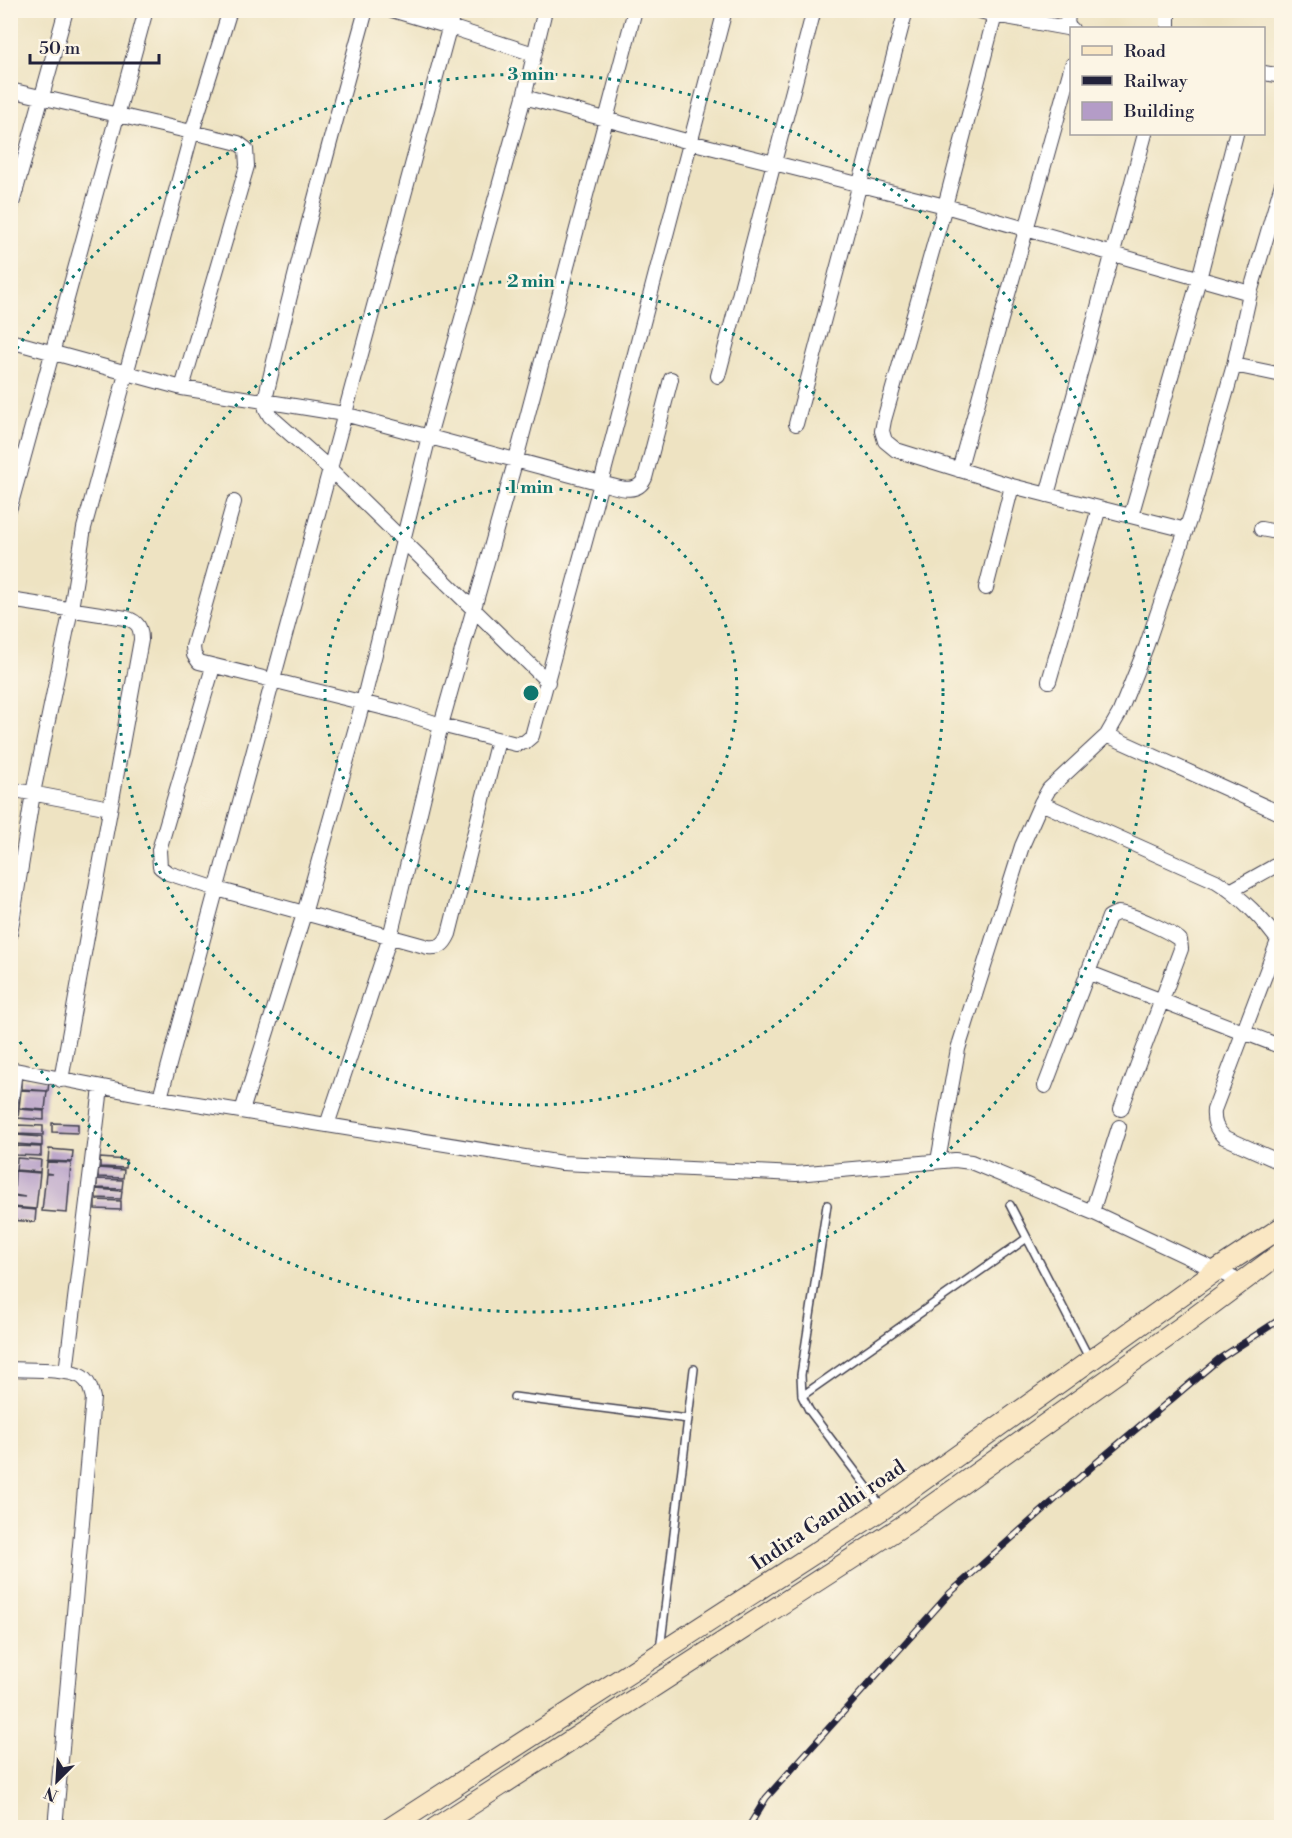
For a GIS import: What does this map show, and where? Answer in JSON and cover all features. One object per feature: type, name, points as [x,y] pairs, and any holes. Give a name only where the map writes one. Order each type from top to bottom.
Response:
[{"type":"main road","name":"Indira Gandhi road","points":[[390,1827],[659,1656],[883,1509],[1218,1269],[1281,1227]]},
{"type":"main road","points":[[435,1827],[907,1523],[1281,1252]]},
{"type":"street","points":[[10,211],[66,10]]},
{"type":"street","points":[[10,507],[146,10]]},
{"type":"street","points":[[10,934],[14,894],[84,528],[192,132],[230,10]]},
{"type":"street","points":[[366,10],[290,293],[265,400],[266,409],[270,416],[330,469],[548,682]]},
{"type":"street","points":[[392,10],[534,54]]},
{"type":"street","points":[[160,1098],[454,10]]},
{"type":"street","points":[[242,1111],[304,914],[363,702],[429,436],[524,97],[545,10]]},
{"type":"street","points":[[327,1125],[390,937],[441,725],[516,459],[635,10]]},
{"type":"street","points":[[234,502],[193,647],[194,655],[199,662],[363,702],[516,744],[525,742],[532,736],[725,10]]},
{"type":"street","points":[[718,376],[814,10]]},
{"type":"street","points":[[796,424],[906,10]]},
{"type":"street","points":[[978,11],[1069,29],[1068,10]]},
{"type":"street","points":[[1168,10],[1168,27]]},
{"type":"street","points":[[995,15],[945,206],[882,431],[885,441],[896,450],[1012,486],[1186,530]]},
{"type":"street","points":[[960,470],[1070,68]]},
{"type":"street","points":[[1265,73],[1281,76]]},
{"type":"street","points":[[10,90],[238,143],[246,149],[247,166],[182,388]]},
{"type":"street","points":[[524,97],[690,142],[945,206],[1250,293]]},
{"type":"street","points":[[1047,495],[1145,135]]},
{"type":"street","points":[[1131,516],[1236,135]]},
{"type":"street","points":[[938,1161],[958,1049],[1022,846],[1041,803],[1057,780],[1107,735],[1119,714],[1141,662],[1186,530],[1234,365],[1250,293],[1281,184]]},
{"type":"street","points":[[10,341],[182,388],[344,414],[634,490],[642,485],[671,379]]},
{"type":"street","points":[[1234,365],[1281,375]]},
{"type":"street","points":[[986,588],[1012,486]]},
{"type":"street","points":[[1049,681],[1099,508]]},
{"type":"street","points":[[1261,529],[1281,533]]},
{"type":"street","points":[[10,600],[126,618],[135,621],[141,628],[141,640],[61,1080]]},
{"type":"street","points":[[213,667],[158,858],[160,867],[168,873],[217,888],[428,948],[438,948],[445,943],[498,740]]},
{"type":"street","points":[[1107,735],[1281,814]]},
{"type":"street","points":[[10,789],[110,808]]},
{"type":"street","points":[[1041,803],[1232,890],[1280,944],[1214,1110],[1214,1120],[1217,1130],[1224,1137],[1281,1163]]},
{"type":"street","points":[[1232,890],[1281,862]]},
{"type":"street","points":[[1045,1086],[1109,917],[1117,913],[1128,915],[1173,933],[1180,940],[1181,949],[1121,1109]]},
{"type":"street","points":[[1088,972],[1281,1047]]},
{"type":"street","points":[[10,1109],[13,1069],[101,1088],[562,1163],[796,1174],[938,1161],[971,1162],[1092,1212],[1218,1269],[1241,1282]]},
{"type":"street","points":[[66,1372],[101,1088]]},
{"type":"street","points":[[1092,1212],[1119,1127]]},
{"type":"street","points":[[10,1369],[66,1372],[82,1377],[90,1386],[93,1398],[55,1827]]},
{"type":"lane","points":[[827,1205],[801,1374],[802,1396],[809,1410],[883,1509]]},
{"type":"lane","points":[[1010,1205],[1090,1361]]},
{"type":"lane","points":[[802,1396],[1027,1238]]},
{"type":"lane","points":[[659,1656],[694,1369]]},
{"type":"lane","points":[[514,1397],[688,1419]]},
{"type":"building","points":[[22,1079],[49,1081],[48,1091],[22,1089]]},
{"type":"building","points":[[21,1090],[47,1091],[45,1110],[19,1108]]},
{"type":"building","points":[[19,1109],[44,1111],[44,1120],[18,1118]]},
{"type":"building","points":[[52,1123],[78,1124],[78,1133],[52,1132]]},
{"type":"building","points":[[17,1125],[43,1126],[43,1135],[17,1134]]},
{"type":"building","points":[[16,1135],[42,1137],[42,1146],[16,1144]]},
{"type":"building","points":[[16,1146],[41,1147],[41,1156],[15,1155]]},
{"type":"building","points":[[49,1149],[73,1151],[72,1162],[48,1161]]},
{"type":"building","points":[[17,1158],[41,1160],[40,1172],[16,1170]]},
{"type":"building","points":[[100,1158],[126,1160],[125,1168],[100,1167]]},
{"type":"building","points":[[47,1162],[71,1163],[67,1213],[42,1211],[46,1174],[52,1174],[46,1173]]},
{"type":"building","points":[[98,1168],[124,1170],[123,1178],[98,1177]]},
{"type":"building","points":[[15,1171],[40,1173],[36,1209],[12,1207],[13,1196],[25,1197],[14,1195]]},
{"type":"building","points":[[97,1179],[123,1180],[122,1189],[97,1188]]},
{"type":"building","points":[[96,1189],[122,1191],[121,1199],[96,1198]]},
{"type":"building","points":[[95,1200],[121,1201],[121,1210],[95,1209]]},
{"type":"building","points":[[12,1208],[36,1210],[35,1222],[11,1220]]},
{"type":"railway","points":[[748,1828],[766,1798],[950,1593],[1096,1463],[1219,1359],[1282,1318]]}]
